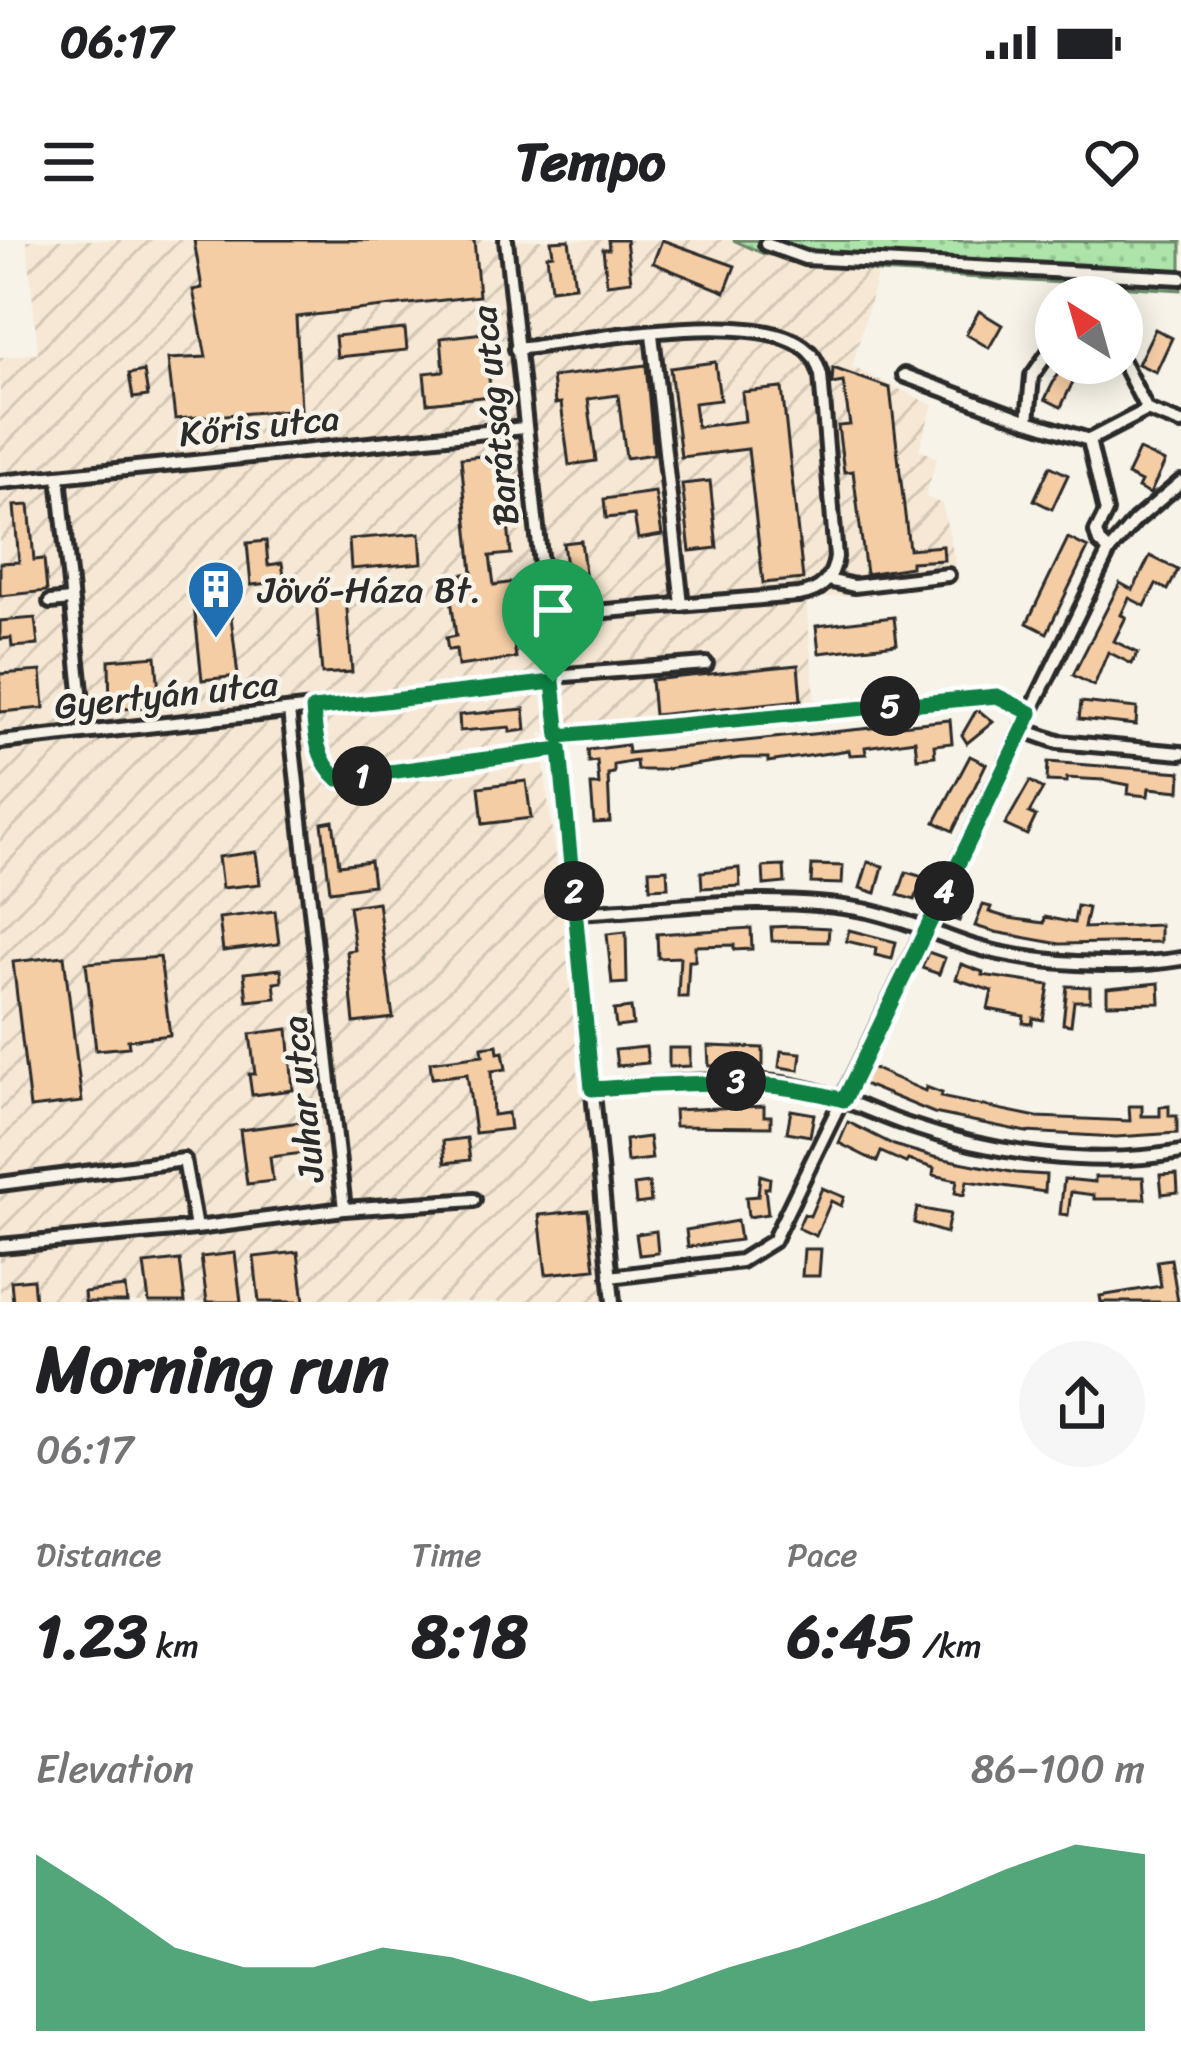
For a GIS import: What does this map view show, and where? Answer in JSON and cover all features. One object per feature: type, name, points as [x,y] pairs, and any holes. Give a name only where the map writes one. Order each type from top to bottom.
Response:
[{"type":"street","name":"Barátság utca","points":[[506,240],[613,1302]]},
{"type":"street","points":[[805,258],[806,240]]},
{"type":"street","points":[[766,244],[805,258],[1181,278]]},
{"type":"street","points":[[497,302],[512,300]]},
{"type":"street","points":[[516,349],[735,327],[791,340],[811,353],[821,375],[836,557],[828,580],[810,594],[547,616]]},
{"type":"street","points":[[652,334],[682,605]]},
{"type":"street","points":[[1028,421],[1035,372]]},
{"type":"street","points":[[904,375],[1089,440],[1147,410]]},
{"type":"street","points":[[1133,384],[1147,410],[1181,423]]},
{"type":"street","name":"Kőris utca","points":[[0,482],[524,428]]},
{"type":"street","points":[[1089,440],[1106,512],[1096,532],[1108,551]]},
{"type":"street","points":[[59,476],[85,731]]},
{"type":"street","points":[[610,1276],[741,1262],[773,1241],[1108,551],[1181,482]]},
{"type":"street","points":[[828,580],[854,586],[948,575]]},
{"type":"street","points":[[50,602],[71,600]]},
{"type":"street","name":"Gyertyán utca","points":[[0,742],[706,664]]},
{"type":"street","points":[[313,709],[318,751],[326,769],[338,779],[560,742],[997,696],[1031,713]]},
{"type":"street","name":"Juhar utca","points":[[0,1246],[344,1209],[289,711]]},
{"type":"street","points":[[1024,730],[1058,742],[1181,753]]},
{"type":"street","points":[[576,914],[797,902],[870,912],[977,947],[1028,956],[1132,963],[1181,958]]},
{"type":"street","points":[[592,1089],[736,1081],[795,1086],[911,1126],[985,1145],[1067,1157],[1154,1157],[1181,1152]]},
{"type":"street","points":[[0,1184],[184,1160],[196,1228]]},
{"type":"street","points":[[344,1209],[474,1200]]},
{"type":"shaded area","points":[[27,240],[733,240],[764,254],[878,272],[852,367],[933,405],[919,449],[937,458],[925,497],[942,504],[960,582],[806,600],[815,701],[540,733],[609,1302],[0,1302],[0,358],[38,353]]},
{"type":"green space","points":[[733,240],[1181,242],[1181,290],[1143,288],[1143,276],[1035,276],[1035,281],[878,272],[764,254]]},
{"type":"building","points":[[194,240],[474,240],[479,296],[296,317],[301,409],[175,419],[168,359],[206,357],[193,290],[202,288]]},
{"type":"building","points":[[569,240],[575,286],[551,289],[547,255],[553,254],[551,241]]},
{"type":"building","points":[[608,240],[626,240],[631,281],[607,284],[603,249],[609,249]]},
{"type":"building","points":[[662,240],[735,266],[725,292],[653,263]]},
{"type":"building","points":[[979,311],[1002,325],[989,348],[966,334]]},
{"type":"building","points":[[405,329],[407,350],[337,357],[335,336]]},
{"type":"building","points":[[1155,329],[1172,338],[1156,372],[1143,366],[1143,354]]},
{"type":"building","points":[[484,333],[491,396],[427,403],[424,373],[444,371],[441,338]]},
{"type":"building","points":[[715,362],[720,400],[694,403],[697,427],[745,421],[742,392],[782,388],[803,579],[763,583],[748,449],[681,457],[670,368]]},
{"type":"building","points":[[646,365],[654,454],[626,458],[618,395],[588,399],[596,461],[569,465],[561,403],[555,404],[552,377]]},
{"type":"building","points":[[833,368],[890,388],[909,549],[943,546],[944,560],[911,562],[911,567],[866,574],[853,471],[844,472],[838,426],[850,425],[843,382],[832,384]]},
{"type":"building","points":[[144,371],[148,396],[133,398],[129,374]]},
{"type":"building","points":[[1052,384],[1072,384],[1061,407],[1045,399]]},
{"type":"building","points":[[1139,450],[1165,462],[1150,494],[1127,475]]},
{"type":"building","points":[[501,454],[511,554],[490,556],[494,585],[515,582],[520,619],[511,621],[516,658],[458,666],[456,649],[448,650],[446,638],[456,636],[448,576],[472,573],[461,458]]},
{"type":"building","points":[[1050,466],[1068,475],[1052,509],[1034,500]]},
{"type":"building","points":[[710,481],[717,548],[690,551],[682,484]]},
{"type":"building","points":[[655,492],[662,535],[638,539],[634,515],[606,518],[604,499]]},
{"type":"building","points":[[29,505],[34,560],[44,559],[47,591],[0,596],[0,563],[19,562],[14,506]]},
{"type":"building","points":[[420,533],[422,563],[351,569],[349,539]]},
{"type":"building","points":[[1068,538],[1088,548],[1047,633],[1027,623]]},
{"type":"building","points":[[266,541],[268,565],[282,563],[286,588],[272,590],[271,583],[251,585],[247,543]]},
{"type":"building","points":[[581,541],[586,580],[568,583],[563,543]]},
{"type":"building","points":[[1150,556],[1178,570],[1168,590],[1156,584],[1145,606],[1129,598],[1114,641],[1138,653],[1132,664],[1108,652],[1094,686],[1073,675],[1120,583],[1133,590]]},
{"type":"building","points":[[346,597],[352,672],[322,674],[316,599]]},
{"type":"building","name":"Jövő-Háza Bt.","points":[[229,600],[238,676],[202,680],[194,605]]},
{"type":"building","points":[[894,617],[897,644],[819,653],[816,626]]},
{"type":"building","points":[[35,618],[38,645],[12,647],[11,638],[0,639],[0,621]]},
{"type":"building","points":[[156,656],[160,706],[110,710],[109,660]]},
{"type":"building","points":[[798,665],[801,700],[654,715],[651,680]]},
{"type":"building","points":[[41,671],[44,708],[0,712],[0,674]]},
{"type":"building","points":[[1081,702],[1137,708],[1136,725],[1079,719]]},
{"type":"building","points":[[524,709],[526,730],[460,731],[459,715]]},
{"type":"building","points":[[977,709],[993,722],[967,743],[962,735]]},
{"type":"building","points":[[950,720],[952,743],[934,745],[935,756],[917,758],[915,740],[865,747],[866,754],[850,755],[849,750],[768,762],[768,758],[741,758],[659,770],[637,770],[636,761],[614,765],[614,773],[608,774],[610,822],[594,823],[591,785],[599,785],[597,761],[589,762],[588,750],[627,745],[628,753]]},
{"type":"building","points":[[970,756],[986,764],[953,831],[935,822]]},
{"type":"building","points":[[1048,762],[1181,772],[1180,791],[1149,788],[1148,796],[1128,794],[1129,785],[1103,780],[1047,781]]},
{"type":"building","points":[[526,781],[531,818],[483,824],[479,787]]},
{"type":"building","points":[[1030,781],[1043,789],[1029,813],[1036,816],[1027,835],[1005,825]]},
{"type":"building","points":[[333,821],[339,865],[370,861],[373,885],[330,891],[322,823]]},
{"type":"building","points":[[256,852],[260,884],[222,888],[218,857]]},
{"type":"building","points":[[868,862],[883,866],[876,893],[860,888]]},
{"type":"building","points":[[812,865],[843,866],[842,884],[811,883]]},
{"type":"building","points":[[784,866],[785,883],[764,885],[763,867]]},
{"type":"building","points":[[739,868],[740,886],[702,888],[701,872]]},
{"type":"building","points":[[667,869],[668,887],[650,888],[649,870]]},
{"type":"building","points":[[906,872],[923,877],[915,900],[898,895]]},
{"type":"building","points":[[952,896],[967,901],[959,921],[945,916]]},
{"type":"building","points":[[378,902],[393,1018],[354,1023],[347,951],[355,950],[349,906]]},
{"type":"building","points":[[983,905],[1009,918],[1044,923],[1045,917],[1074,923],[1077,906],[1088,908],[1084,928],[1160,925],[1160,942],[1060,944],[995,932],[975,926]]},
{"type":"building","points":[[275,911],[279,944],[223,951],[219,918]]},
{"type":"building","points":[[771,927],[829,928],[828,942],[772,941]]},
{"type":"building","points":[[751,928],[752,949],[695,946],[695,961],[689,961],[687,997],[678,997],[680,957],[658,958],[657,934]]},
{"type":"building","points":[[849,930],[896,942],[892,959],[875,955],[876,948],[846,941]]},
{"type":"building","points":[[626,932],[627,983],[612,984],[607,934]]},
{"type":"building","points":[[928,952],[945,958],[939,974],[922,968]]},
{"type":"building","points":[[64,956],[82,1102],[30,1108],[13,962]]},
{"type":"building","points":[[160,957],[170,1035],[128,1040],[129,1047],[96,1050],[86,963]]},
{"type":"building","points":[[961,964],[982,975],[1049,985],[1043,1020],[1023,1023],[1024,1016],[988,1009],[992,991],[956,979]]},
{"type":"building","points":[[281,969],[282,982],[274,983],[276,998],[247,1001],[244,973]]},
{"type":"building","points":[[1159,983],[1160,1003],[1107,1004],[1107,988]]},
{"type":"building","points":[[1067,986],[1090,987],[1090,1001],[1074,1001],[1071,1025],[1063,1024]]},
{"type":"building","points":[[631,1008],[633,1025],[616,1027],[614,1010]]},
{"type":"building","points":[[288,1029],[293,1090],[252,1095],[249,1074],[255,1074],[250,1034]]},
{"type":"building","points":[[497,1045],[506,1069],[491,1071],[493,1115],[508,1113],[510,1129],[475,1133],[467,1074],[432,1078],[430,1062],[483,1055],[482,1047]]},
{"type":"building","points":[[708,1046],[763,1048],[763,1065],[709,1066]]},
{"type":"building","points":[[646,1047],[648,1063],[617,1066],[615,1050]]},
{"type":"building","points":[[669,1048],[690,1048],[690,1066],[669,1067]]},
{"type":"building","points":[[781,1051],[801,1053],[799,1070],[779,1067]]},
{"type":"building","points":[[870,1067],[925,1091],[926,1087],[942,1093],[940,1097],[1037,1117],[1130,1121],[1129,1106],[1142,1106],[1142,1116],[1160,1116],[1160,1107],[1169,1106],[1169,1116],[1177,1116],[1177,1133],[1116,1137],[1026,1132],[934,1113],[863,1084]]},
{"type":"building","points":[[764,1106],[771,1127],[675,1126],[674,1110]]},
{"type":"building","points":[[791,1110],[814,1114],[810,1136],[787,1132]]},
{"type":"building","points":[[308,1121],[312,1152],[270,1157],[273,1181],[247,1184],[240,1130]]},
{"type":"building","points":[[848,1122],[894,1145],[934,1157],[1046,1175],[1045,1192],[967,1181],[964,1195],[955,1193],[957,1180],[933,1175],[934,1168],[881,1152],[877,1162],[839,1143]]},
{"type":"building","points":[[649,1137],[652,1159],[627,1162],[625,1140]]},
{"type":"building","points":[[467,1138],[470,1160],[445,1163],[443,1141]]},
{"type":"building","points":[[1177,1174],[1178,1192],[1162,1194],[1160,1175]]},
{"type":"building","points":[[760,1175],[770,1178],[765,1188],[768,1214],[748,1217],[746,1197],[758,1196]]},
{"type":"building","points":[[1095,1177],[1143,1177],[1145,1199],[1094,1199],[1094,1195],[1071,1192],[1068,1215],[1060,1214],[1064,1179],[1095,1182]]},
{"type":"building","points":[[649,1183],[651,1202],[636,1204],[634,1185]]},
{"type":"building","points":[[822,1188],[844,1197],[841,1206],[831,1201],[816,1236],[798,1228],[804,1214],[810,1216]]},
{"type":"building","points":[[917,1208],[950,1214],[946,1233],[914,1223]]},
{"type":"building","points":[[588,1210],[595,1269],[546,1274],[539,1215]]},
{"type":"building","points":[[737,1221],[740,1240],[688,1247],[686,1230]]},
{"type":"building","points":[[656,1231],[658,1253],[639,1255],[636,1234]]},
{"type":"building","points":[[804,1249],[821,1249],[819,1276],[802,1276]]},
{"type":"building","points":[[298,1252],[304,1302],[259,1302],[254,1257]]},
{"type":"building","points":[[235,1253],[241,1302],[207,1302],[201,1257]]},
{"type":"building","points":[[1171,1259],[1178,1302],[1101,1302],[1100,1296],[1161,1286],[1157,1261]]},
{"type":"building","points":[[180,1260],[185,1302],[149,1302],[144,1264]]},
{"type":"building","points":[[33,1279],[35,1302],[13,1302],[11,1281]]},
{"type":"building","points":[[125,1287],[127,1302],[85,1302],[84,1292]]},
{"type":"place","name":"Jövő-Háza Bt.","points":[[216,640]]},
{"type":"route","points":[[553,682],[559,736],[997,696],[1031,713],[844,1100],[795,1086],[736,1081],[592,1089],[560,749],[338,779],[326,769],[318,751],[313,709],[553,682]]}]
